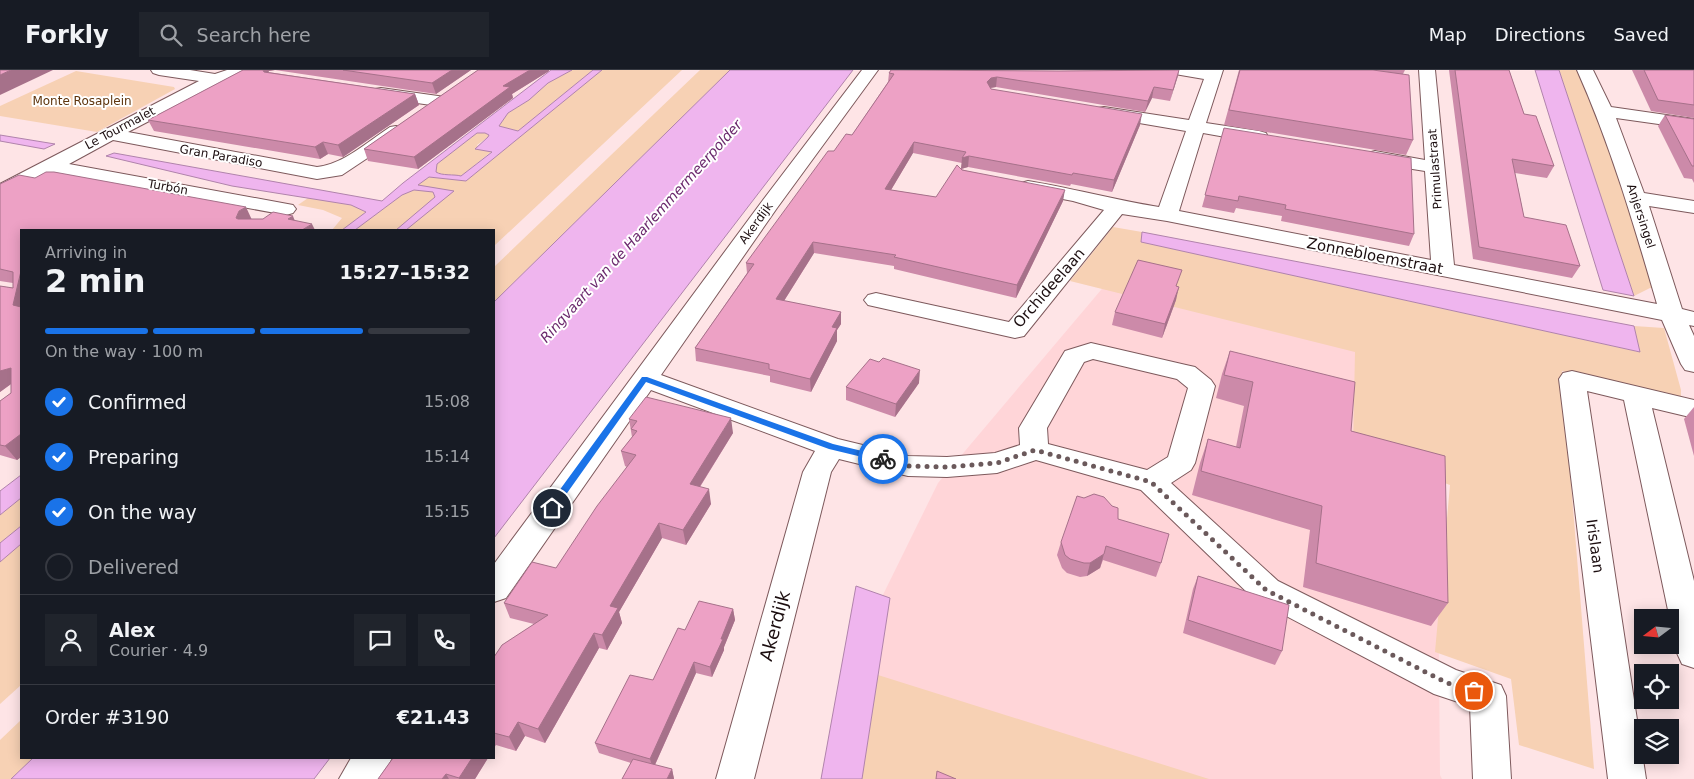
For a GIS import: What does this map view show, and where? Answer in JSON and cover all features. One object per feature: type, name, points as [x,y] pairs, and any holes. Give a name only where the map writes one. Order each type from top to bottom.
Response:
[{"type":"street","points":[[159,70],[216,78]]},
{"type":"street","name":"Akerdijk","points":[[495,588],[644,378],[870,70]]},
{"type":"street","points":[[1007,183],[1075,195],[1117,207],[1167,215],[1214,73],[1175,70]]},
{"type":"street","name":"Anjersingel","points":[[1585,70],[1604,111],[1683,317],[1694,364]]},
{"type":"street","name":"Le Tourmalet","points":[[0,192],[216,78],[247,72]]},
{"type":"street","name":"Primulastraat","points":[[1422,79],[1434,167],[1443,269]]},
{"type":"street","name":"Gran Paradiso","points":[[108,134],[317,173],[335,171],[348,164],[445,96],[363,90]]},
{"type":"street","points":[[1092,110],[1272,140]]},
{"type":"street","points":[[1604,111],[1694,124]]},
{"type":"street","points":[[1358,154],[1434,167]]},
{"type":"street","name":"Turbón","points":[[49,166],[286,209],[263,225]]},
{"type":"street","points":[[1636,198],[1694,207]]},
{"type":"street","name":"Orchideelaan","points":[[876,300],[1015,332],[1117,207]]},
{"type":"street","name":"Zonnebloemstraat","points":[[1167,215],[1683,317]]},
{"type":"street","points":[[1035,450],[1033,428],[1074,357],[1091,351],[1186,373],[1202,386],[1181,463],[1151,482]]},
{"type":"street","points":[[644,378],[832,447],[908,466],[947,467],[997,463],[1035,450],[1151,482],[1266,590],[1447,683],[1488,696],[1492,779]]},
{"type":"street","name":"Irislaan","points":[[1628,779],[1572,379],[1694,409]]},
{"type":"street","points":[[1636,396],[1694,653]]},
{"type":"street","name":"Akerdijk","points":[[735,779],[817,472],[832,447]]},
{"type":"street","points":[[358,779],[373,759]]},
{"type":"shaded area","points":[[1117,271],[1436,347],[1440,775],[1442,779],[845,779],[876,609],[938,483]]},
{"type":"green space","points":[[572,70],[593,70],[518,131],[499,126],[508,113],[529,100],[548,83]]},
{"type":"green space","points":[[602,70],[682,70],[495,245],[495,229],[356,229],[402,195],[414,190],[433,191],[435,197],[444,190],[417,185],[429,177],[466,181]]},
{"type":"green space","points":[[700,70],[730,70],[495,301],[495,266]]},
{"type":"green space","points":[[1559,70],[1578,70],[1589,100],[1614,152],[1659,289],[1650,288],[1634,296]]},
{"type":"green space","name":"Monte Rosaplein","points":[[76,71],[174,87],[175,89],[97,132],[0,116],[0,106]]},
{"type":"green space","points":[[485,132],[489,135],[488,137],[477,145],[480,150],[492,151],[461,176],[436,172],[437,164],[477,133]]},
{"type":"green space","points":[[308,198],[351,205],[366,212],[343,229],[333,229],[342,218],[323,210],[298,205]]},
{"type":"green space","points":[[1113,227],[1142,232],[1141,242],[1639,352],[1634,326],[1664,328],[1681,390],[1681,398],[1562,371],[1594,769],[1519,745],[1511,679],[1435,652],[1450,485],[1353,450],[1355,352],[1070,281]]},
{"type":"green space","points":[[20,499],[20,686],[0,704],[0,515]]},
{"type":"green space","points":[[878,675],[1209,779],[862,779]]},
{"type":"green space","points":[[20,721],[20,759],[32,759],[11,779],[0,779],[0,740]]},
{"type":"water","points":[[551,70],[572,70],[548,83],[529,100],[508,113],[499,126],[518,131],[593,70],[602,70],[466,181],[429,177],[418,185],[454,191],[407,229],[397,229],[435,197],[433,192],[414,190],[402,195],[356,229],[343,229],[366,212],[351,205],[232,186],[106,156],[114,153],[382,201]],"holes":[[[477,133],[485,133],[489,135],[475,149],[492,152],[461,176],[436,172],[437,164]]]},
{"type":"water","name":"Ringvaart van de Haarlemmermeerpolder","points":[[730,70],[853,70],[495,537],[495,301]]},
{"type":"water","points":[[1535,70],[1559,70],[1634,296],[1603,290]]},
{"type":"water","points":[[0,135],[55,144],[44,149],[0,141]]},
{"type":"water","points":[[1142,232],[1634,326],[1640,352],[1141,242]]},
{"type":"water","points":[[20,476],[20,499],[0,515],[0,491]]},
{"type":"water","points":[[20,527],[20,545],[0,562],[0,543]]},
{"type":"water","points":[[856,586],[890,598],[862,779],[821,779]]},
{"type":"water","points":[[32,759],[329,759],[314,779],[11,779]]},
{"type":"building","points":[[0,70],[11,70],[0,75]]},
{"type":"building","points":[[243,70],[263,70],[264,72],[415,94],[338,145],[323,142],[315,147],[148,120]]},
{"type":"building","points":[[343,70],[452,70],[432,83]]},
{"type":"building","points":[[478,70],[530,70],[503,86],[510,87],[414,157],[364,149]]},
{"type":"building","points":[[891,70],[1179,70],[1173,90],[1154,87],[1148,101],[997,77],[991,78],[987,82],[991,89],[1142,114],[1114,180],[1073,173],[1072,175],[969,156],[962,158],[966,152],[914,142],[885,189],[936,197],[957,165],[962,170],[1065,190],[1017,285],[894,257],[896,255],[813,242],[776,299],[841,312],[832,327],[837,328],[810,379],[769,369],[769,364],[695,348],[754,264],[746,263],[828,151],[834,151],[846,134],[852,135],[894,74],[889,73]]},
{"type":"building","points":[[1240,70],[1373,70],[1409,75],[1413,140],[1229,110]]},
{"type":"building","points":[[1455,70],[1509,70],[1524,114],[1536,116],[1554,166],[1512,159],[1524,217],[1566,225],[1580,266],[1479,247]]},
{"type":"building","points":[[1644,70],[1694,70],[1694,105],[1658,100]]},
{"type":"building","points":[[1665,115],[1694,119],[1694,166],[1692,166]]},
{"type":"building","points":[[1224,128],[1411,158],[1414,234],[1285,209],[1286,205],[1239,196],[1238,201],[1205,195]]},
{"type":"building","points":[[46,172],[54,172],[246,207],[239,211],[236,218],[238,219],[263,219],[273,212],[293,216],[288,219],[312,224],[304,229],[20,229],[20,275],[13,305],[20,307],[20,435],[5,446],[0,445],[0,401],[11,393],[11,368],[0,371],[0,286],[13,288],[13,272],[0,269],[0,184],[19,175],[35,178]]},
{"type":"building","points":[[1138,260],[1182,270],[1176,286],[1179,287],[1165,324],[1115,312]]},
{"type":"building","points":[[1230,351],[1355,382],[1351,431],[1445,456],[1448,603],[1316,563],[1322,506],[1201,471],[1208,439],[1240,448],[1253,382],[1224,375]]},
{"type":"building","points":[[883,358],[920,370],[896,404],[846,387],[870,359],[879,362]]},
{"type":"building","points":[[646,397],[731,418],[690,484],[709,489],[683,530],[659,523],[610,606],[618,608],[602,635],[594,633],[538,729],[518,722],[509,737],[495,733],[495,656],[502,645],[548,615],[504,603],[532,562],[556,568],[597,506],[636,455],[621,451],[637,431],[631,429],[637,421],[629,419]]},
{"type":"building","points":[[1094,494],[1104,497],[1112,506],[1118,508],[1118,519],[1169,534],[1161,563],[1106,546],[1104,554],[1090,563],[1070,559],[1065,555],[1061,542],[1077,496],[1084,498]]},
{"type":"building","points":[[1198,576],[1289,605],[1282,651],[1188,620]]},
{"type":"building","points":[[699,601],[733,609],[721,639],[723,639],[710,667],[694,662],[650,759],[595,743],[630,675],[653,680],[678,628],[685,630]]},
{"type":"building","points":[[392,759],[471,759],[459,778],[446,774],[442,779],[378,779]]},
{"type":"building","points":[[633,759],[672,769],[667,779],[622,779]]},
{"type":"building","points":[[937,771],[956,779],[936,779]]},
{"type":"way so far","points":[[883,459],[908,466],[947,467],[997,463],[1035,450],[1151,482],[1266,590],[1447,683],[1474,691]]},
{"type":"route","points":[[552,508],[644,378],[832,447],[883,459]]}]
